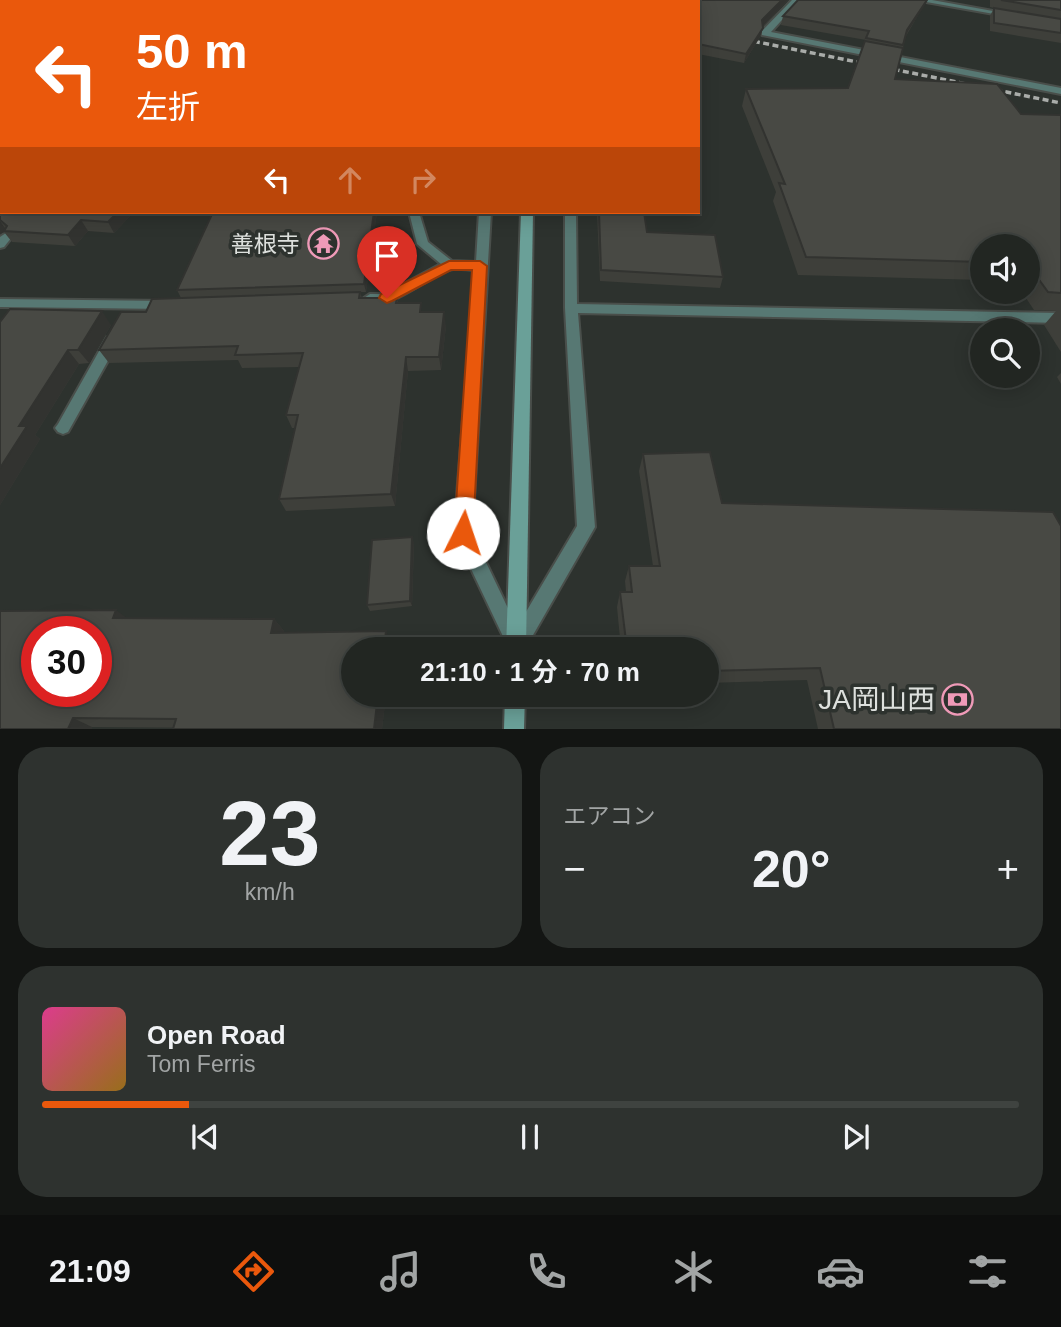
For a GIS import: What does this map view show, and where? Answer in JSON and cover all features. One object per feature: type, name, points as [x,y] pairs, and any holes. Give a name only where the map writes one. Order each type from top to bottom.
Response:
[{"type":"street","points":[[796,0],[765,33],[1061,91]]},
{"type":"street","points":[[919,0],[1022,17]]},
{"type":"street","points":[[415,214],[423,244],[449,265]]},
{"type":"street","points":[[485,214],[463,533],[511,637]]},
{"type":"street","points":[[516,637],[527,214]]},
{"type":"street","points":[[522,637],[586,527],[571,308],[570,214]]},
{"type":"street","points":[[360,299],[387,298],[449,265],[480,266]]},
{"type":"street","points":[[0,303],[26,304],[124,319],[185,305]]},
{"type":"street","points":[[13,321],[26,304]]},
{"type":"street","points":[[571,308],[1061,318]]},
{"type":"street","points":[[63,428],[124,319]]},
{"type":"street","points":[[514,729],[515,707]]},
{"type":"building","points":[[700,0],[782,0],[762,20],[763,28],[746,54],[700,44]]},
{"type":"building","points":[[798,0],[927,0],[907,30],[903,45],[866,38],[869,31],[783,16]]},
{"type":"building","points":[[1001,0],[1061,0],[1061,10]]},
{"type":"building","points":[[994,8],[1061,19],[1061,33],[994,23]]},
{"type":"building","points":[[865,41],[903,48],[895,79],[997,84],[1021,114],[1061,115],[1061,293],[1048,292],[1040,281],[1040,234],[970,234],[970,262],[806,257],[779,183],[785,184],[746,89],[848,88]]},
{"type":"building","points":[[0,214],[116,214],[108,222],[81,220],[68,235],[4,231],[7,226],[0,220]]},
{"type":"building","points":[[212,214],[374,214],[364,284],[177,290]]},
{"type":"building","points":[[599,214],[644,214],[647,232],[715,235],[723,277],[601,270]]},
{"type":"building","points":[[360,292],[359,298],[397,298],[396,303],[421,303],[420,312],[444,312],[439,357],[406,357],[391,494],[279,499],[298,415],[286,415],[303,353],[235,355],[238,346],[99,350],[121,312],[146,312],[152,299]]},
{"type":"building","points":[[10,309],[102,311],[78,350],[68,350],[19,426],[27,426],[0,468],[0,322]]},
{"type":"building","points":[[710,452],[722,503],[1053,512],[1061,526],[1061,729],[834,729],[820,668],[719,671],[719,637],[626,637],[620,592],[632,592],[629,566],[660,566],[643,454]]},
{"type":"building","points":[[412,537],[410,601],[367,605],[372,540]]},
{"type":"building","points":[[116,610],[113,618],[274,619],[271,633],[386,631],[385,637],[341,637],[341,707],[377,707],[374,729],[173,729],[176,719],[73,718],[68,729],[0,729],[0,611]]},
{"type":"railway","points":[[700,30],[1061,103]]},
{"type":"place","name":"善根寺","points":[[323,244]]},
{"type":"place","name":"JA岡山西","points":[[958,699]]},
{"type":"route","points":[[387,298],[449,265],[480,266],[463,533]]}]
